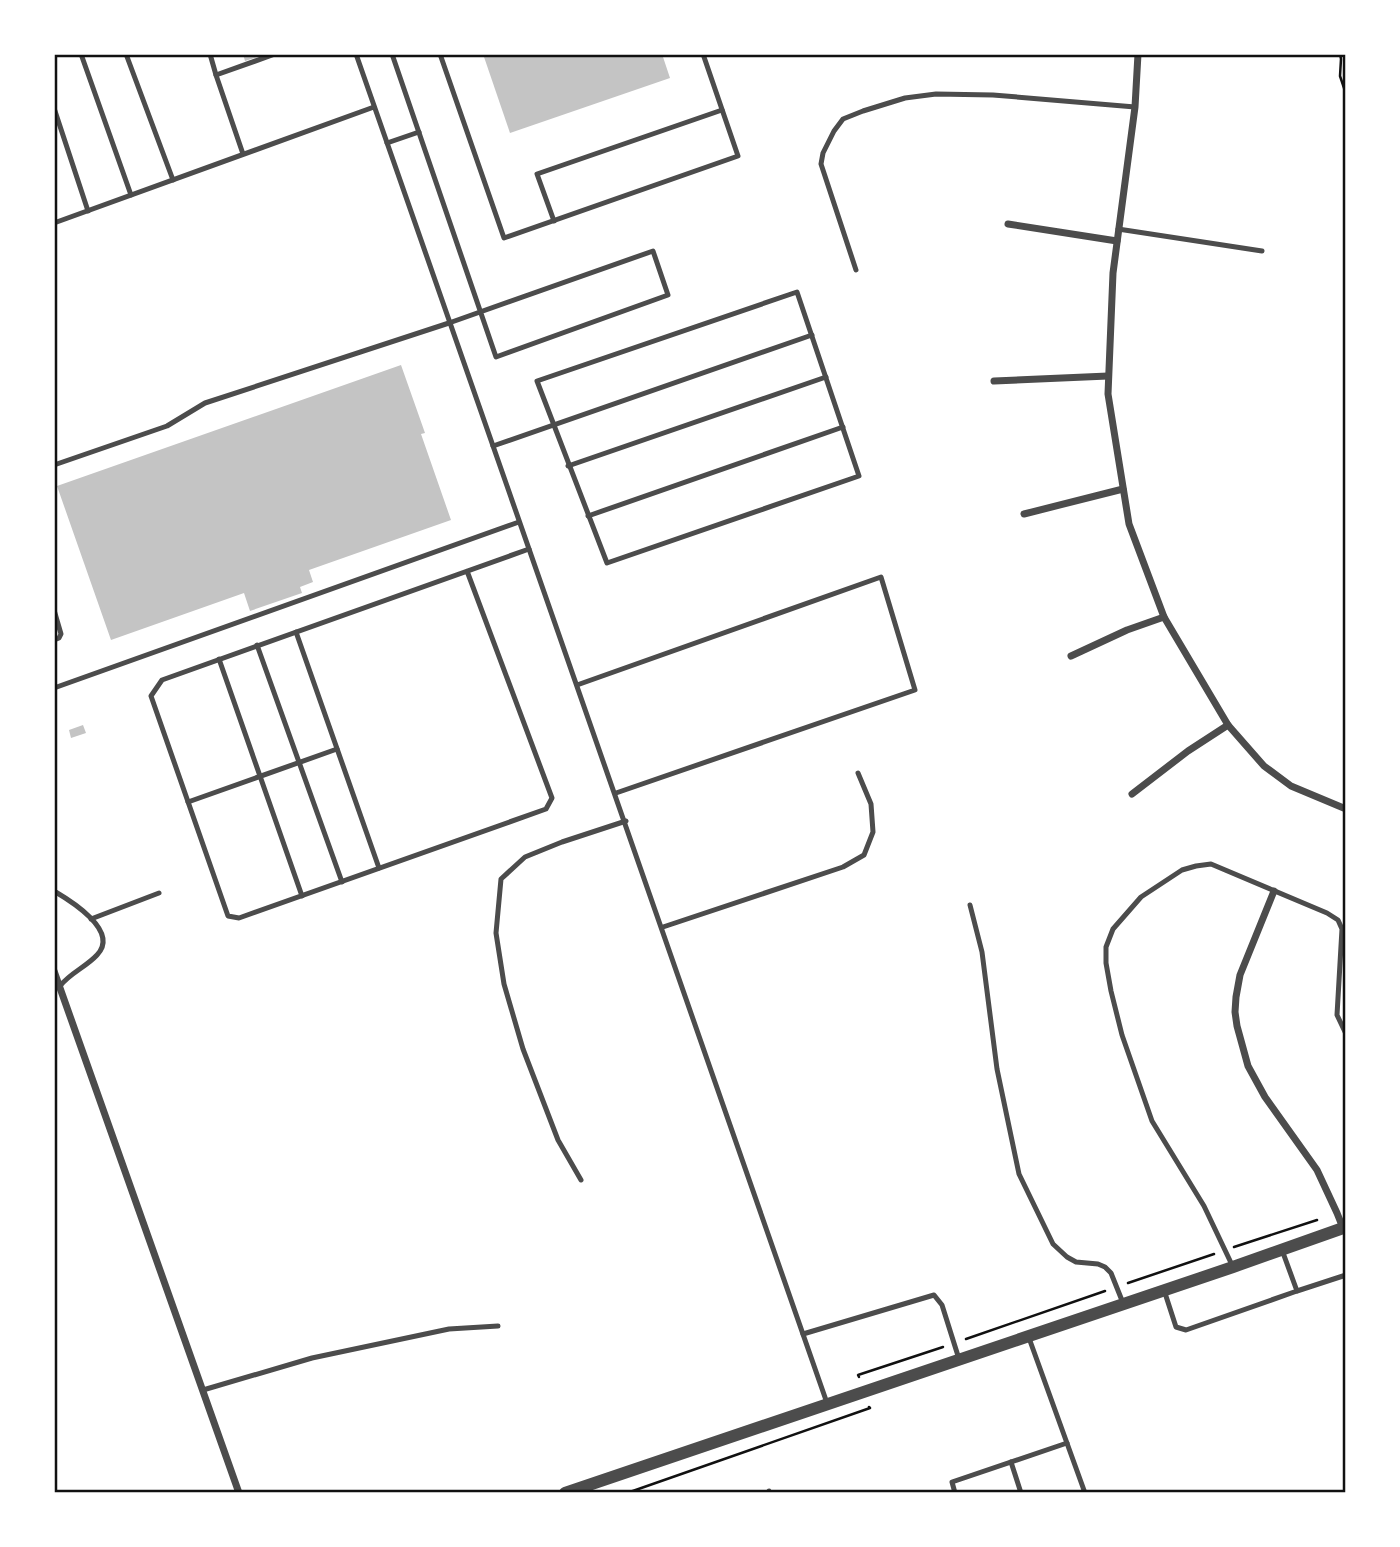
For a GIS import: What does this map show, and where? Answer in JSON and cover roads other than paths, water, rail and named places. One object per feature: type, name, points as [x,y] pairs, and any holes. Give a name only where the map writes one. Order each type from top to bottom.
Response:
[{"type":"street","points":[[1138,54],[1135,107],[1113,273],[1108,376],[1108,394],[1129,524],[1164,617],[1228,725],[1264,766],[1292,786],[1346,809]]},
{"type":"street","points":[[1009,224],[1117,241]]},
{"type":"street","points":[[994,381],[1108,376]]},
{"type":"street","points":[[1024,514],[1124,489]]},
{"type":"street","points":[[1071,656],[1127,630],[1164,617]]},
{"type":"street","points":[[1132,794],[1188,751],[1228,725]]},
{"type":"street","points":[[565,1493],[1344,1228],[1317,1170],[1265,1097],[1248,1066],[1237,1026],[1235,1012],[1240,975],[1274,891]]},
{"type":"street","points":[[54,971],[239,1493]]},
{"type":"lane","points":[[81,54],[131,195]]},
{"type":"lane","points":[[126,54],[173,180]]},
{"type":"lane","points":[[210,54],[243,154]]},
{"type":"lane","points":[[216,75],[275,54]]},
{"type":"lane","points":[[356,54],[663,927],[827,1404]]},
{"type":"lane","points":[[54,465],[167,426],[205,402],[449,323],[481,312],[653,251],[668,295],[496,357],[481,312],[392,54]]},
{"type":"lane","points":[[440,54],[504,238],[738,156],[703,54]]},
{"type":"lane","points":[[856,270],[821,164],[823,153],[834,131],[843,120],[905,98],[936,94],[993,95],[1135,107]]},
{"type":"lane","points":[[54,223],[374,107]]},
{"type":"lane","points":[[54,108],[88,211]]},
{"type":"lane","points":[[554,221],[537,174],[722,110]]},
{"type":"lane","points":[[387,143],[419,132]]},
{"type":"lane","points":[[1118,229],[1262,251]]},
{"type":"lane","points":[[797,292],[826,377],[859,476],[607,563],[537,381],[797,292]]},
{"type":"lane","points":[[493,446],[812,335]]},
{"type":"lane","points":[[568,466],[826,377]]},
{"type":"lane","points":[[588,516],[843,427]]},
{"type":"lane","points":[[54,688],[519,522]]},
{"type":"lane","points":[[467,570],[552,798],[546,809],[239,918],[228,916],[151,696],[162,680],[467,570],[529,549]]},
{"type":"lane","points":[[577,685],[881,577],[915,690],[616,793]]},
{"type":"lane","points":[[54,610],[61,634],[54,640]]},
{"type":"lane","points":[[296,632],[379,869]]},
{"type":"lane","points":[[257,646],[342,882]]},
{"type":"lane","points":[[219,659],[302,896]]},
{"type":"lane","points":[[188,802],[337,749]]},
{"type":"lane","points":[[663,927],[843,867],[864,855],[873,832],[871,804],[858,773]]},
{"type":"lane","points":[[581,1180],[558,1140],[523,1049],[504,984],[496,933],[501,879],[525,858],[562,842],[626,821]]},
{"type":"lane","points":[[1233,1267],[1204,1206],[1152,1121],[1122,1035],[1107,972],[1106,947],[1113,929],[1140,897],[1182,870],[1211,864],[1328,913],[1338,920],[1342,929],[1337,1015],[1346,1034]]},
{"type":"lane","points":[[54,875],[54,891],[83,910],[100,930],[103,939],[99,954],[60,986]]},
{"type":"lane","points":[[91,919],[159,893]]},
{"type":"lane","points":[[970,905],[982,951],[997,1069],[1019,1174],[1053,1244],[1076,1262],[1105,1267],[1111,1273],[1123,1303]]},
{"type":"lane","points":[[1282,1250],[1297,1291]]},
{"type":"lane","points":[[1164,1290],[1176,1327],[1186,1329],[1346,1275]]},
{"type":"lane","points":[[803,1334],[934,1295],[942,1305],[959,1359]]},
{"type":"lane","points":[[203,1390],[312,1358],[449,1329],[498,1326]]},
{"type":"lane","points":[[1028,1335],[1085,1493]]},
{"type":"lane","points":[[955,1493],[952,1482],[1067,1443]]},
{"type":"lane","points":[[1011,1462],[1021,1493]]}]
